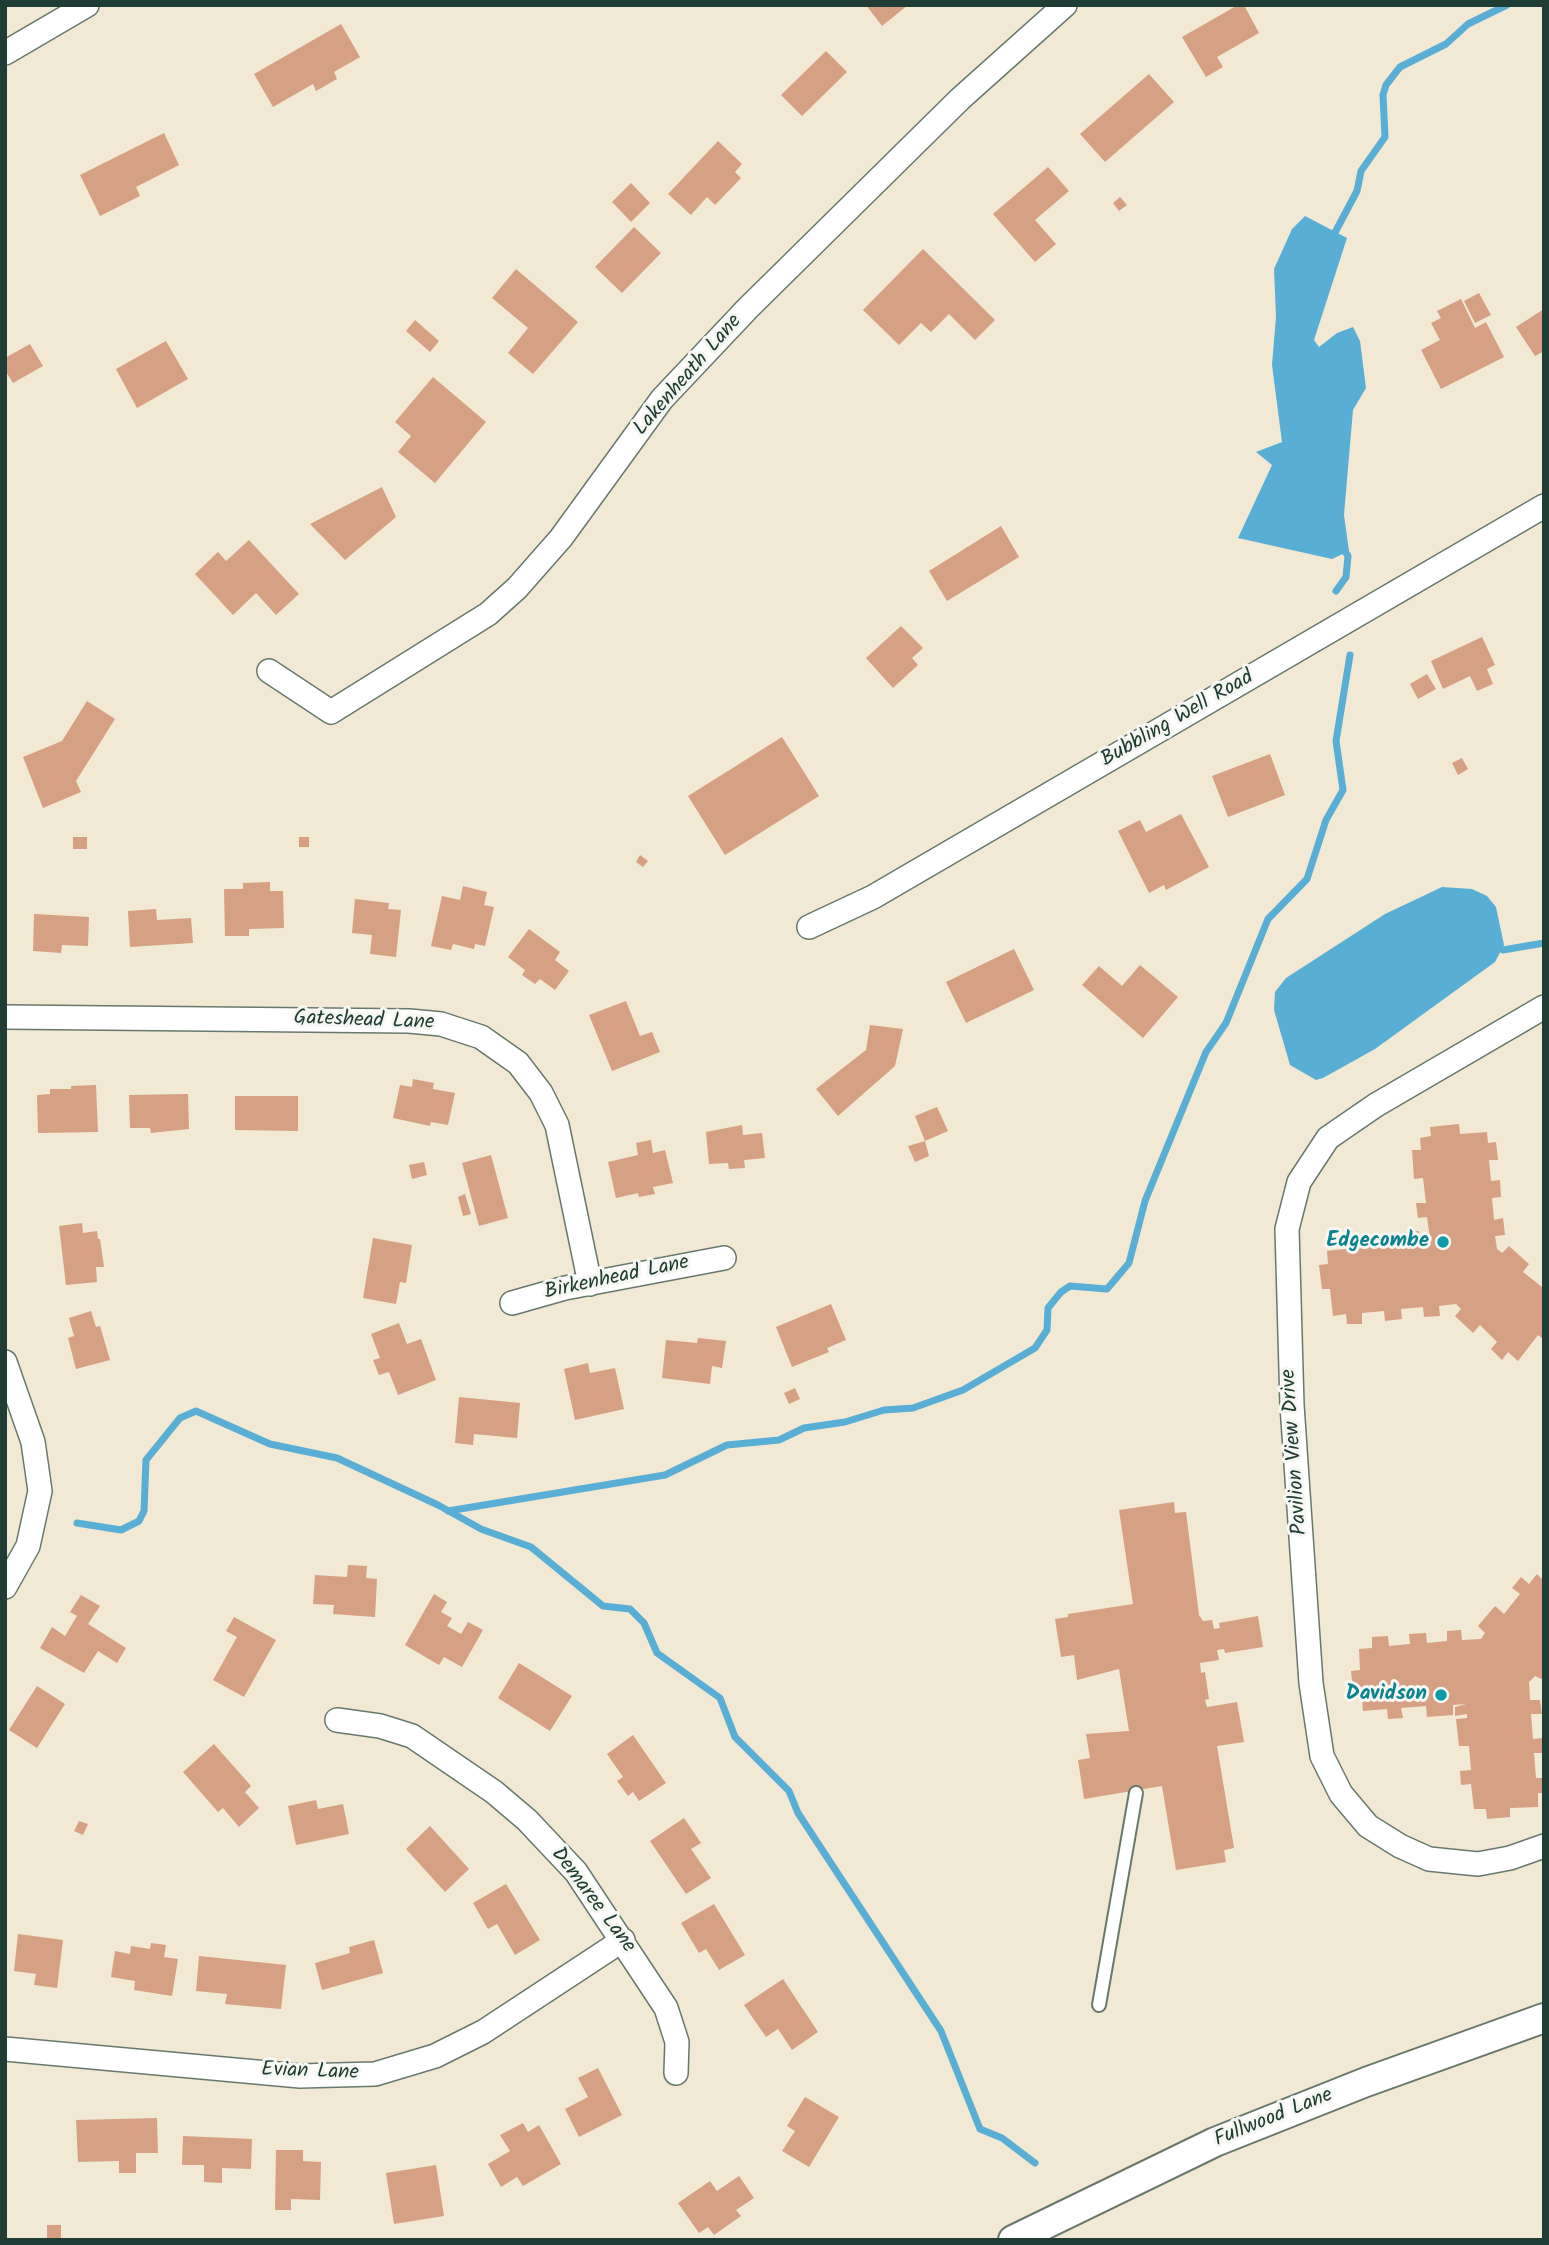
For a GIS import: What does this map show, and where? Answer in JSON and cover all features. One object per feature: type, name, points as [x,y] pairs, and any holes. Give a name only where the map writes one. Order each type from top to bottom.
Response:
[{"type":"street","points":[[5,53],[87,5]]},
{"type":"street","name":"Lakenheath Lane","points":[[269,671],[331,712],[488,614],[517,588],[561,538],[663,399],[748,308],[960,99],[1065,5]]},
{"type":"street","name":"Bubbling Well Road","points":[[809,927],[873,897],[1544,506]]},
{"type":"street","name":"Pavilion View Drive","points":[[1544,1007],[1376,1105],[1328,1138],[1299,1182],[1287,1228],[1292,1405],[1312,1705],[1322,1756],[1340,1794],[1368,1826],[1400,1846],[1429,1859],[1478,1864],[1510,1858],[1544,1846]]},
{"type":"street","name":"Gateshead Lane","points":[[5,1017],[410,1021],[441,1024],[481,1037],[518,1063],[541,1093],[556,1125],[590,1283]]},
{"type":"street","name":"Birkenhead Lane","points":[[512,1303],[590,1283],[724,1258]]},
{"type":"street","points":[[5,1362],[33,1441],[40,1491],[28,1546],[5,1587]]},
{"type":"street","name":"Demaree Lane","points":[[337,1720],[380,1726],[412,1736],[494,1792],[527,1820],[576,1872],[623,1940],[672,2021],[677,2042],[676,2073]]},
{"type":"street","name":"Evian Lane","points":[[5,2049],[300,2077],[375,2074],[435,2056],[483,2032],[623,1940]]},
{"type":"street","name":"Fullwood Lane","points":[[1013,2240],[1225,2138],[1544,2018]]},
{"type":"lane","points":[[1100,2005],[1136,1793]]},
{"type":"water","points":[[1305,216],[1347,238],[1314,340],[1319,347],[1337,333],[1353,327],[1360,341],[1366,388],[1353,410],[1344,515],[1349,551],[1332,559],[1238,538],[1272,465],[1256,452],[1282,442],[1272,365],[1276,317],[1274,269],[1292,229]]},
{"type":"water","points":[[1442,887],[1472,889],[1487,896],[1496,907],[1504,945],[1495,962],[1375,1049],[1323,1078],[1316,1080],[1290,1065],[1274,1010],[1275,992],[1286,978],[1385,914]]},
{"type":"building","points":[[866,5],[908,5],[882,26]]},
{"type":"building","points":[[1238,5],[1244,5],[1259,33],[1217,57],[1223,67],[1206,77],[1182,37]]},
{"type":"building","points":[[341,24],[360,57],[334,72],[337,79],[316,91],[313,84],[273,107],[254,74]]},
{"type":"building","points":[[826,51],[847,72],[802,116],[781,95]]},
{"type":"building","points":[[1149,74],[1174,102],[1105,162],[1080,134]]},
{"type":"building","points":[[164,133],[179,165],[136,187],[140,196],[100,216],[80,175]]},
{"type":"building","points":[[718,141],[742,164],[735,172],[741,178],[715,205],[707,197],[691,215],[668,194]]},
{"type":"building","points":[[1048,167],[1069,191],[1035,220],[1056,244],[1035,262],[993,214]]},
{"type":"building","points":[[631,183],[650,203],[631,222],[612,202]]},
{"type":"building","points":[[1120,197],[1127,205],[1119,211],[1113,203]]},
{"type":"building","points":[[634,227],[661,253],[622,293],[595,267]]},
{"type":"building","points":[[923,249],[995,320],[975,340],[949,314],[931,332],[921,323],[899,345],[863,310]]},
{"type":"building","points":[[516,269],[578,322],[533,374],[508,353],[528,328],[492,298]]},
{"type":"building","points":[[1479,293],[1491,315],[1475,323],[1464,301]]},
{"type":"building","points":[[1461,299],[1475,328],[1486,322],[1504,357],[1441,389],[1421,350],[1440,340],[1431,323],[1441,318],[1437,311]]},
{"type":"building","points":[[1544,309],[1544,351],[1535,356],[1516,327]]},
{"type":"building","points":[[415,320],[439,341],[430,352],[406,331]]},
{"type":"building","points":[[166,341],[188,379],[137,408],[116,369]]},
{"type":"building","points":[[30,344],[43,366],[13,383],[5,370],[5,358]]},
{"type":"building","points":[[433,377],[486,422],[435,483],[398,452],[411,436],[395,422]]},
{"type":"building","points":[[382,487],[396,517],[345,560],[310,524]]},
{"type":"building","points":[[1001,526],[1019,557],[947,601],[929,571]]},
{"type":"building","points":[[249,540],[299,594],[276,615],[256,593],[233,615],[195,574],[218,552],[226,561]]},
{"type":"building","points":[[901,626],[923,648],[912,658],[918,665],[893,688],[866,658]]},
{"type":"building","points":[[1482,637],[1495,665],[1487,669],[1493,684],[1477,691],[1470,676],[1443,689],[1431,661]]},
{"type":"building","points":[[1427,674],[1436,689],[1418,699],[1410,684]]},
{"type":"building","points":[[87,701],[115,719],[76,781],[81,792],[43,808],[23,757],[62,741]]},
{"type":"building","points":[[782,737],[819,796],[725,855],[688,796]]},
{"type":"building","points":[[1270,754],[1285,795],[1228,817],[1212,776]]},
{"type":"building","points":[[1462,758],[1468,769],[1458,775],[1452,763]]},
{"type":"building","points":[[1181,814],[1209,867],[1166,890],[1164,885],[1149,893],[1118,831],[1140,820],[1146,832]]},
{"type":"building","points":[[73,837],[87,837],[87,849],[73,849]]},
{"type":"building","points":[[299,837],[309,837],[309,847],[299,847]]},
{"type":"building","points":[[640,855],[648,861],[643,867],[636,862]]},
{"type":"building","points":[[270,882],[270,891],[283,891],[284,928],[249,929],[249,936],[225,936],[224,889],[243,889],[243,883]]},
{"type":"building","points":[[463,886],[487,892],[484,905],[494,907],[485,946],[475,944],[474,949],[453,944],[451,950],[431,946],[442,896],[460,900]]},
{"type":"building","points":[[355,899],[389,903],[388,909],[401,910],[396,957],[370,954],[372,935],[352,933]]},
{"type":"building","points":[[156,909],[157,920],[191,918],[193,943],[130,947],[128,911]]},
{"type":"building","points":[[34,914],[89,917],[88,946],[62,945],[61,953],[33,951]]},
{"type":"building","points":[[529,929],[560,952],[555,960],[569,971],[555,990],[540,979],[535,984],[522,975],[525,970],[508,957]]},
{"type":"building","points":[[1014,949],[1034,990],[966,1023],[946,982]]},
{"type":"building","points":[[1140,965],[1178,997],[1143,1038],[1082,985],[1099,966],[1122,986]]},
{"type":"building","points":[[626,1001],[640,1036],[652,1032],[660,1052],[612,1071],[589,1015]]},
{"type":"building","points":[[870,1025],[903,1029],[895,1066],[838,1116],[816,1089],[866,1050]]},
{"type":"building","points":[[413,1079],[434,1083],[433,1089],[455,1093],[448,1125],[431,1122],[430,1126],[393,1118],[400,1085],[412,1087]]},
{"type":"building","points":[[96,1085],[98,1132],[38,1133],[37,1095],[50,1094],[50,1089]]},
{"type":"building","points":[[188,1094],[189,1129],[151,1133],[150,1128],[130,1128],[129,1095]]},
{"type":"building","points":[[235,1096],[298,1096],[298,1131],[235,1130]]},
{"type":"building","points":[[937,1107],[948,1131],[925,1141],[915,1116]]},
{"type":"building","name":"Edgecombe","points":[[1459,1124],[1460,1134],[1487,1132],[1488,1143],[1496,1142],[1498,1160],[1489,1160],[1491,1181],[1500,1180],[1501,1197],[1492,1198],[1494,1220],[1503,1218],[1505,1235],[1495,1236],[1497,1249],[1502,1253],[1509,1246],[1529,1264],[1523,1272],[1542,1287],[1544,1285],[1544,1340],[1538,1335],[1518,1361],[1508,1352],[1502,1360],[1491,1349],[1497,1342],[1480,1325],[1473,1333],[1455,1316],[1461,1309],[1456,1304],[1439,1306],[1440,1316],[1424,1317],[1423,1307],[1401,1309],[1402,1319],[1385,1321],[1384,1311],[1362,1313],[1362,1324],[1347,1324],[1346,1314],[1333,1316],[1330,1289],[1322,1289],[1319,1265],[1328,1264],[1327,1251],[1353,1248],[1352,1237],[1368,1235],[1369,1246],[1391,1244],[1390,1234],[1419,1231],[1420,1241],[1430,1239],[1427,1217],[1418,1218],[1416,1203],[1426,1203],[1423,1178],[1414,1179],[1412,1150],[1421,1150],[1420,1138],[1431,1136],[1430,1127]]},
{"type":"building","points":[[742,1125],[743,1135],[762,1133],[765,1158],[744,1160],[745,1168],[729,1169],[728,1163],[709,1164],[706,1132]]},
{"type":"building","points":[[651,1140],[653,1153],[665,1150],[673,1183],[653,1187],[655,1194],[639,1197],[638,1193],[616,1198],[608,1162],[638,1155],[636,1143]]},
{"type":"building","points":[[925,1141],[929,1156],[915,1162],[908,1146]]},
{"type":"building","points":[[491,1155],[508,1218],[479,1226],[462,1163]]},
{"type":"building","points":[[424,1162],[427,1175],[412,1179],[409,1165]]},
{"type":"building","points":[[465,1194],[471,1214],[463,1216],[458,1197]]},
{"type":"building","points":[[82,1223],[83,1233],[97,1231],[104,1267],[96,1267],[97,1282],[66,1285],[59,1226]]},
{"type":"building","points":[[373,1238],[412,1245],[406,1283],[400,1282],[396,1304],[363,1298]]},
{"type":"building","points":[[831,1304],[846,1340],[827,1348],[829,1352],[792,1367],[776,1327]]},
{"type":"building","points":[[91,1311],[96,1327],[100,1326],[110,1360],[76,1369],[68,1338],[74,1336],[69,1318]]},
{"type":"building","points":[[399,1323],[407,1344],[421,1339],[436,1380],[398,1395],[389,1372],[379,1375],[373,1360],[380,1358],[371,1334]]},
{"type":"building","points":[[698,1338],[726,1341],[722,1368],[712,1366],[710,1384],[662,1378],[666,1340],[697,1343]]},
{"type":"building","points":[[588,1363],[590,1373],[615,1368],[624,1409],[575,1420],[564,1369]]},
{"type":"building","points":[[795,1388],[800,1399],[789,1404],[784,1393]]},
{"type":"building","points":[[459,1397],[520,1403],[517,1438],[474,1434],[473,1445],[455,1443]]},
{"type":"building","points":[[1174,1502],[1175,1513],[1186,1512],[1199,1615],[1203,1621],[1212,1620],[1214,1629],[1220,1628],[1219,1623],[1258,1616],[1263,1647],[1225,1653],[1224,1649],[1217,1650],[1219,1660],[1200,1663],[1201,1673],[1205,1672],[1209,1699],[1205,1700],[1207,1707],[1237,1702],[1244,1742],[1217,1746],[1234,1848],[1224,1850],[1226,1862],[1176,1870],[1162,1786],[1084,1799],[1078,1760],[1090,1758],[1086,1734],[1129,1731],[1119,1669],[1077,1680],[1074,1655],[1061,1657],[1055,1619],[1068,1617],[1068,1614],[1133,1604],[1119,1510]]},
{"type":"building","points":[[348,1565],[367,1566],[366,1578],[377,1579],[375,1617],[333,1614],[334,1605],[313,1604],[315,1575],[347,1577]]},
{"type":"building","name":"Davidson","points":[[1537,1574],[1544,1581],[1544,1680],[1535,1676],[1529,1682],[1530,1700],[1540,1700],[1542,1714],[1531,1714],[1533,1739],[1543,1738],[1544,1753],[1534,1753],[1536,1778],[1544,1778],[1544,1793],[1538,1793],[1538,1807],[1510,1808],[1510,1817],[1487,1819],[1486,1809],[1474,1809],[1471,1784],[1461,1785],[1460,1771],[1471,1770],[1469,1746],[1459,1746],[1456,1719],[1467,1718],[1467,1714],[1455,1716],[1455,1707],[1466,1704],[1453,1705],[1453,1715],[1427,1717],[1426,1706],[1401,1708],[1403,1718],[1388,1719],[1387,1709],[1363,1711],[1362,1698],[1354,1699],[1351,1671],[1360,1670],[1359,1649],[1372,1648],[1372,1637],[1388,1636],[1389,1646],[1410,1644],[1409,1634],[1426,1633],[1427,1643],[1447,1641],[1447,1631],[1461,1630],[1462,1640],[1481,1639],[1485,1633],[1478,1626],[1495,1606],[1504,1614],[1520,1594],[1512,1588],[1521,1577],[1529,1584]]},
{"type":"building","points":[[434,1594],[447,1602],[441,1612],[452,1618],[447,1626],[461,1634],[468,1622],[483,1630],[462,1667],[444,1657],[439,1665],[405,1645]]},
{"type":"building","points":[[81,1595],[100,1606],[88,1624],[126,1648],[117,1663],[98,1651],[84,1673],[40,1648],[52,1627],[65,1636],[77,1616],[70,1612]]},
{"type":"building","points":[[234,1617],[276,1640],[244,1697],[213,1680],[237,1637],[226,1631]]},
{"type":"building","points":[[519,1663],[572,1696],[550,1731],[498,1698]]},
{"type":"building","points":[[37,1686],[65,1704],[37,1748],[9,1730]]},
{"type":"building","points":[[633,1735],[666,1783],[639,1801],[633,1792],[628,1796],[617,1781],[623,1777],[607,1754]]},
{"type":"building","points":[[214,1744],[251,1786],[245,1792],[259,1808],[239,1827],[223,1808],[218,1812],[183,1772]]},
{"type":"building","points":[[316,1800],[318,1809],[343,1804],[349,1834],[296,1845],[288,1806]]},
{"type":"building","points":[[684,1818],[701,1843],[691,1849],[711,1878],[686,1894],[650,1841]]},
{"type":"building","points":[[79,1821],[88,1824],[83,1835],[74,1831]]},
{"type":"building","points":[[430,1826],[469,1869],[445,1892],[406,1849]]},
{"type":"building","points":[[506,1884],[540,1940],[515,1955],[497,1924],[488,1929],[473,1903]]},
{"type":"building","points":[[714,1904],[745,1955],[719,1970],[706,1949],[699,1953],[681,1923]]},
{"type":"building","points":[[18,1934],[63,1940],[57,1988],[34,1985],[36,1974],[14,1971]]},
{"type":"building","points":[[374,1940],[383,1973],[322,1990],[315,1963],[350,1953],[349,1947]]},
{"type":"building","points":[[151,1943],[166,1945],[164,1957],[178,1959],[172,1996],[134,1990],[135,1981],[111,1977],[115,1951],[130,1954],[131,1946],[150,1949]]},
{"type":"building","points":[[199,1956],[286,1965],[281,2009],[225,2004],[227,1994],[196,1991]]},
{"type":"building","points":[[783,1979],[818,2032],[792,2050],[778,2029],[766,2037],[744,2005]]},
{"type":"building","points":[[598,2068],[622,2115],[579,2137],[565,2109],[588,2097],[578,2078]]},
{"type":"building","points":[[805,2097],[839,2117],[809,2167],[782,2151],[795,2131],[787,2126]]},
{"type":"building","points":[[157,2118],[158,2153],[136,2153],[136,2173],[119,2173],[119,2161],[78,2162],[76,2120]]},
{"type":"building","points":[[523,2123],[528,2132],[539,2125],[561,2164],[523,2186],[517,2177],[501,2187],[488,2164],[510,2151],[500,2135]]},
{"type":"building","points":[[183,2136],[252,2139],[251,2169],[222,2168],[222,2183],[204,2182],[204,2165],[182,2165]]},
{"type":"building","points":[[276,2150],[303,2150],[303,2161],[321,2162],[320,2200],[291,2199],[291,2210],[275,2210]]},
{"type":"building","points":[[436,2165],[444,2216],[394,2224],[386,2173]]},
{"type":"building","points":[[739,2176],[754,2198],[736,2210],[741,2216],[714,2235],[708,2227],[699,2233],[678,2203],[710,2181],[717,2191]]},
{"type":"building","points":[[47,2225],[61,2225],[61,2238],[47,2238]]},
{"type":"waterway","points":[[1331,240],[1357,191],[1361,171],[1385,137],[1383,95],[1386,85],[1400,67],[1446,44],[1468,24],[1507,5]]},
{"type":"waterway","points":[[1336,591],[1346,577],[1348,556],[1342,547]]},
{"type":"waterway","points":[[448,1511],[665,1475],[727,1445],[779,1440],[804,1428],[845,1422],[884,1410],[913,1408],[963,1390],[1035,1348],[1047,1330],[1048,1308],[1061,1292],[1070,1286],[1107,1289],[1129,1263],[1145,1201],[1206,1052],[1226,1023],[1268,919],[1307,879],[1326,820],[1343,790],[1336,741],[1350,655]]},
{"type":"waterway","points":[[1503,950],[1544,943]]},
{"type":"waterway","points":[[77,1523],[121,1530],[139,1521],[144,1511],[146,1460],[180,1418],[196,1411],[270,1444],[337,1458],[438,1505],[481,1529],[531,1547],[603,1606],[630,1609],[644,1623],[657,1653],[720,1698],[735,1737],[789,1791],[798,1813],[941,2031],[980,2129],[1002,2138],[1035,2163]]},
{"type":"place","name":"Edgecombe","points":[[1443,1242]]},
{"type":"place","name":"Davidson","points":[[1441,1695]]}]
